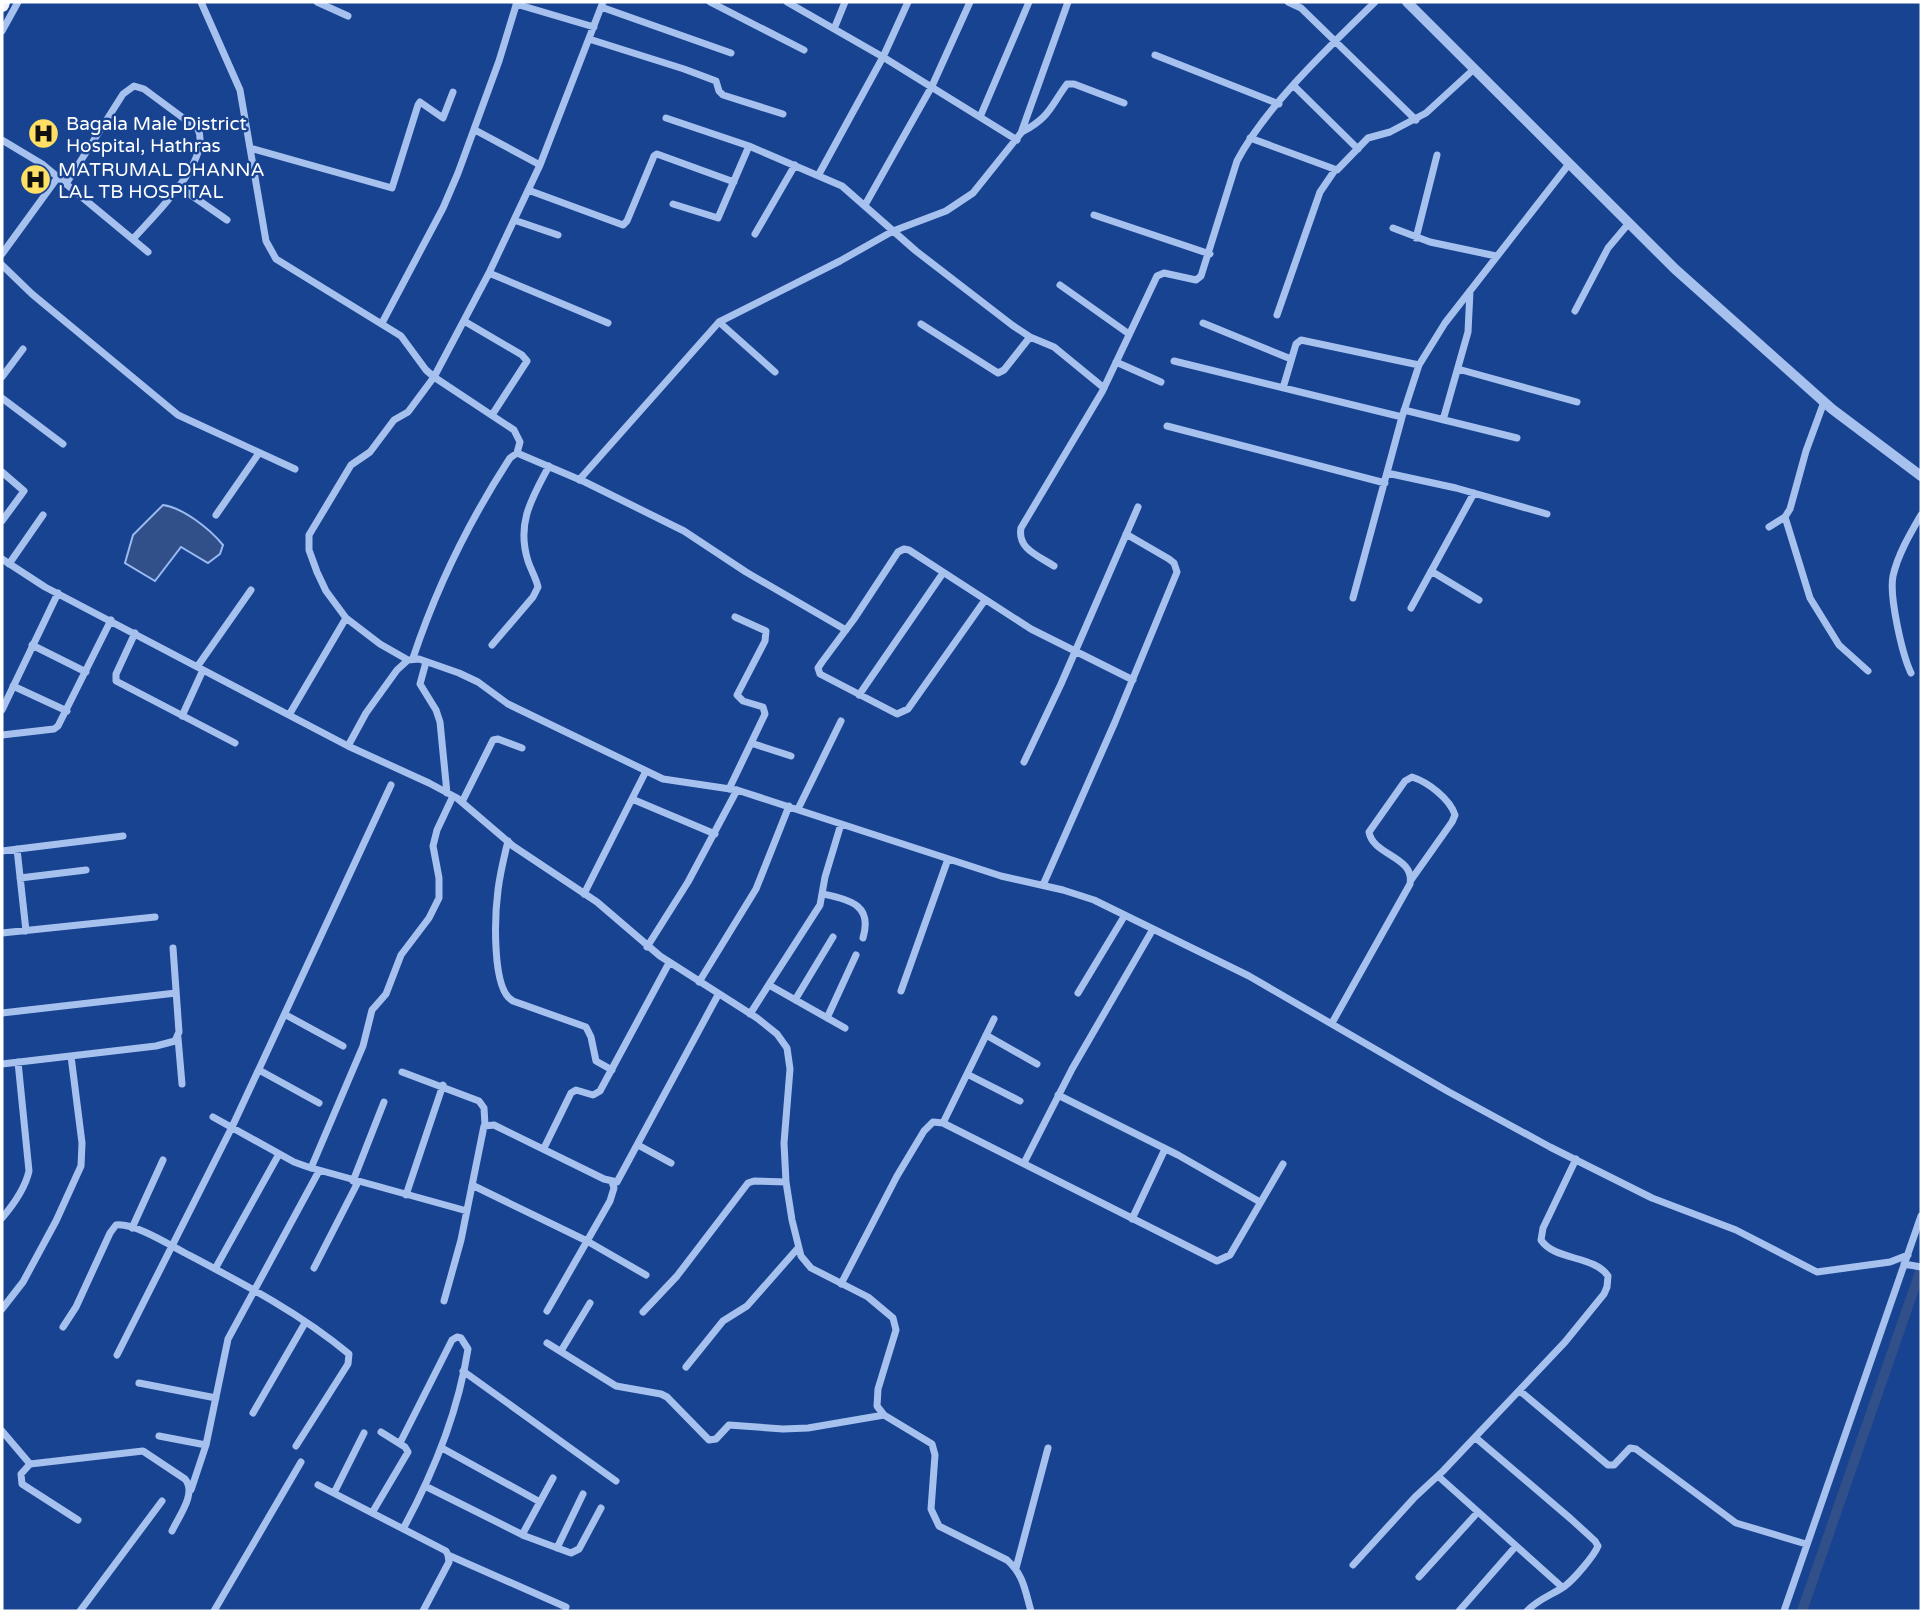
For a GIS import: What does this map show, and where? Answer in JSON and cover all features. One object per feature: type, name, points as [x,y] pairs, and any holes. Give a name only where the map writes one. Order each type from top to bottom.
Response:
[{"type":"street","points":[[2,31],[18,2]]},
{"type":"street","points":[[201,2],[240,90],[265,241],[272,254],[299,274],[401,336],[434,377],[514,430],[519,437],[517,453],[510,458],[466,530],[432,604],[411,659],[397,670],[366,713],[348,746]]},
{"type":"street","points":[[317,2],[348,16]]},
{"type":"street","points":[[710,2],[804,50]]},
{"type":"street","points":[[787,2],[980,117],[1019,136]]},
{"type":"street","points":[[834,29],[845,2]]},
{"type":"street","points":[[819,174],[883,57],[908,2]]},
{"type":"street","points":[[866,205],[932,86],[970,2]]},
{"type":"street","points":[[980,117],[1029,2]]},
{"type":"street","points":[[1019,136],[1068,2]]},
{"type":"street","points":[[1288,2],[1301,8],[1416,120]]},
{"type":"street","points":[[1054,566],[1024,547],[1020,538],[1021,528],[1104,388],[1158,274],[1196,280],[1201,276],[1237,161],[1250,138],[1294,86],[1375,2]]},
{"type":"street","points":[[1407,2],[1675,269],[1824,402],[1921,476]]},
{"type":"street","points":[[382,323],[443,208],[475,130],[517,3],[594,27]]},
{"type":"street","points":[[731,53],[602,5],[540,165],[489,273],[434,377],[408,412],[394,420],[370,452],[351,465],[309,535],[309,550],[317,572],[326,591],[346,618],[380,644],[411,659],[478,682],[508,704],[674,782],[733,790],[1001,876],[1087,897],[1249,976],[1449,1092],[1576,1159],[1652,1198],[1736,1230],[1817,1272],[1890,1262],[1908,1255]]},
{"type":"street","points":[[589,39],[716,81],[723,95],[783,114]]},
{"type":"street","points":[[1155,55],[1279,104]]},
{"type":"street","points":[[1277,315],[1320,192],[1335,170],[1369,137],[1390,132],[1416,120],[1474,69]]},
{"type":"street","points":[[579,480],[719,322],[894,231],[926,220],[963,201],[974,193],[1019,136],[1047,115],[1068,84],[1124,103]]},
{"type":"street","points":[[66,184],[123,93],[134,86],[144,89],[198,129],[201,138],[195,163],[133,239]]},
{"type":"street","points":[[1294,86],[1358,149]]},
{"type":"street","points":[[250,148],[325,167],[390,188],[394,186],[420,102],[443,118],[453,92]]},
{"type":"street","points":[[666,118],[749,146],[842,186],[894,231],[1030,337],[1054,346],[1104,388]]},
{"type":"street","points":[[475,130],[540,165]]},
{"type":"street","points":[[1250,138],[1335,170]]},
{"type":"street","points":[[2,141],[42,164],[148,252]]},
{"type":"street","points":[[673,204],[717,218],[721,215],[749,146]]},
{"type":"street","points":[[528,190],[623,225],[655,155],[659,154],[734,182]]},
{"type":"street","points":[[1416,238],[1437,155]]},
{"type":"street","points":[[1353,598],[1403,413],[1419,365],[1470,290],[1569,164]]},
{"type":"street","points":[[755,234],[795,165]]},
{"type":"street","points":[[2,254],[58,177]]},
{"type":"street","points":[[178,186],[226,220]]},
{"type":"street","points":[[1094,215],[1210,254]]},
{"type":"street","points":[[514,220],[558,235]]},
{"type":"street","points":[[1575,311],[1608,248],[1629,223]]},
{"type":"street","points":[[1393,228],[1416,238],[1496,256]]},
{"type":"street","points":[[2,267],[178,415],[295,469]]},
{"type":"street","points":[[489,273],[608,323]]},
{"type":"street","points":[[1060,285],[1129,334]]},
{"type":"street","points":[[1443,420],[1470,324],[1470,290]]},
{"type":"street","points":[[464,321],[522,355],[527,361],[492,415]]},
{"type":"street","points":[[719,322],[775,372]]},
{"type":"street","points":[[1203,323],[1291,359]]},
{"type":"street","points":[[921,324],[998,373],[1004,370],[1030,337]]},
{"type":"street","points":[[1283,388],[1297,342],[1301,340],[1419,365]]},
{"type":"street","points":[[2,377],[23,349]]},
{"type":"street","points":[[1174,361],[1283,388],[1443,420],[1517,438]]},
{"type":"street","points":[[1116,362],[1161,382]]},
{"type":"street","points":[[1458,369],[1577,402]]},
{"type":"street","points":[[2,398],[63,444]]},
{"type":"street","points":[[1769,527],[1785,517],[1790,509],[1806,451],[1824,402]]},
{"type":"street","points":[[1167,426],[1385,483]]},
{"type":"street","points":[[216,515],[259,453]]},
{"type":"street","points":[[517,453],[701,540],[746,572],[846,630]]},
{"type":"street","points":[[492,645],[533,597],[538,587],[526,552],[525,515],[549,466]]},
{"type":"street","points":[[2,472],[24,491],[2,521]]},
{"type":"street","points":[[1387,473],[1474,493],[1547,514]]},
{"type":"street","points":[[1411,608],[1474,493]]},
{"type":"street","points":[[1024,762],[1138,507]]},
{"type":"street","points":[[43,515],[5,561],[58,593],[289,715],[462,802],[508,841],[584,894],[647,947],[718,995],[753,1009],[777,1034],[787,1048],[790,1079],[784,1143],[786,1182],[798,1248],[804,1262],[868,1297],[895,1321],[896,1330],[876,1397],[877,1406],[884,1415],[932,1444],[935,1455],[932,1509],[939,1526],[1007,1560],[1016,1568],[1024,1583],[1031,1611]]},
{"type":"street","points":[[1911,673],[1902,649],[1892,584],[1904,547],[1921,515]]},
{"type":"street","points":[[1785,517],[1810,598],[1839,645],[1868,671]]},
{"type":"street","points":[[1043,885],[1177,572],[1174,563],[1169,559],[1126,534]]},
{"type":"street","points":[[985,600],[906,711],[897,714],[823,677],[818,671],[901,549],[909,550],[1031,629],[1133,680]]},
{"type":"street","points":[[1431,571],[1479,600]]},
{"type":"street","points":[[859,695],[943,573]]},
{"type":"street","points":[[182,716],[200,668],[251,590]]},
{"type":"street","points":[[2,710],[58,593]]},
{"type":"street","points":[[647,947],[715,834],[765,711],[740,700],[737,695],[765,641],[766,634],[764,629],[735,617]]},
{"type":"street","points":[[289,715],[346,618]]},
{"type":"street","points":[[2,735],[54,729],[61,723],[111,621]]},
{"type":"street","points":[[135,633],[116,674],[116,681],[234,743]]},
{"type":"street","points":[[32,645],[86,672]]},
{"type":"street","points":[[172,1531],[191,1490],[206,1445],[228,1339],[315,1170],[363,1046],[372,1010],[386,994],[401,955],[429,918],[439,898],[439,878],[433,846],[450,795],[438,715],[420,679],[426,662]]},
{"type":"street","points":[[13,686],[67,711]]},
{"type":"street","points":[[799,809],[841,721]]},
{"type":"street","points":[[462,802],[493,740],[498,739],[522,748]]},
{"type":"street","points":[[751,743],[791,756]]},
{"type":"street","points":[[584,894],[646,771]]},
{"type":"street","points":[[1332,1023],[1411,880],[1455,815],[1450,803],[1412,777],[1405,781],[1369,832],[1373,842],[1406,866],[1411,880]]},
{"type":"street","points":[[117,1355],[286,1015],[391,785]]},
{"type":"street","points":[[632,799],[715,834]]},
{"type":"street","points":[[699,982],[757,889],[789,806]]},
{"type":"street","points":[[753,1009],[813,917],[823,894],[825,877],[841,824]]},
{"type":"street","points":[[2,851],[123,836]]},
{"type":"street","points":[[508,841],[498,891],[496,930],[502,990],[508,999],[586,1027],[596,1061],[612,1070]]},
{"type":"street","points":[[17,849],[26,930]]},
{"type":"street","points":[[901,991],[948,859]]},
{"type":"street","points":[[20,878],[86,870]]},
{"type":"street","points":[[823,894],[846,899],[859,906],[865,921],[863,937]]},
{"type":"street","points":[[1078,993],[1125,915]]},
{"type":"street","points":[[2,933],[155,917]]},
{"type":"street","points":[[1024,1163],[1058,1094],[1153,929]]},
{"type":"street","points":[[796,1000],[833,937]]},
{"type":"street","points":[[173,948],[182,1084]]},
{"type":"street","points":[[827,1018],[856,955]]},
{"type":"street","points":[[544,1148],[571,1093],[576,1090],[598,1094],[669,962]]},
{"type":"street","points":[[769,985],[845,1028]]},
{"type":"street","points":[[2,1013],[176,993]]},
{"type":"street","points":[[612,1182],[620,1179],[718,995]]},
{"type":"street","points":[[286,1015],[343,1046]]},
{"type":"street","points":[[943,1123],[994,1020]]},
{"type":"street","points":[[986,1035],[1037,1064]]},
{"type":"street","points":[[2,1064],[167,1045],[178,1037]]},
{"type":"street","points":[[3,1305],[23,1282],[56,1221],[81,1166],[82,1143],[71,1056]]},
{"type":"street","points":[[2,1218],[21,1190],[29,1171],[18,1062]]},
{"type":"street","points":[[259,1070],[319,1103]]},
{"type":"street","points":[[402,1072],[482,1103],[485,1125],[444,1301]]},
{"type":"street","points":[[967,1074],[1020,1101]]},
{"type":"street","points":[[406,1195],[443,1086]]},
{"type":"street","points":[[1058,1094],[1166,1149],[1260,1202]]},
{"type":"street","points":[[314,1268],[356,1182],[384,1102]]},
{"type":"street","points":[[213,1117],[279,1154],[315,1170],[467,1211]]},
{"type":"street","points":[[841,1284],[897,1176],[924,1131],[933,1122],[943,1123],[1217,1261],[1230,1255],[1283,1164]]},
{"type":"street","points":[[485,1125],[494,1125],[612,1182],[614,1188],[610,1201],[547,1311]]},
{"type":"street","points":[[638,1145],[671,1163]]},
{"type":"street","points":[[1132,1219],[1166,1149]]},
{"type":"street","points":[[215,1269],[279,1154]]},
{"type":"street","points":[[1353,1565],[1415,1497],[1520,1391],[1584,1320],[1608,1287],[1608,1276],[1602,1269],[1548,1248],[1541,1240],[1543,1228],[1576,1159]]},
{"type":"street","points":[[132,1228],[163,1160]]},
{"type":"street","points":[[643,1312],[677,1276],[748,1183],[786,1182]]},
{"type":"street","points":[[472,1185],[587,1241],[646,1275]]},
{"type":"street","points":[[1784,1611],[1908,1265],[1908,1255],[1921,1216]]},
{"type":"street","points":[[63,1327],[76,1307],[113,1228],[120,1224],[173,1246],[254,1289],[349,1354],[350,1360],[296,1446]]},
{"type":"street","points":[[686,1367],[723,1321],[747,1306],[798,1248]]},
{"type":"street","points":[[1908,1265],[1921,1267]]},
{"type":"street","points":[[561,1351],[590,1303]]},
{"type":"street","points":[[253,1413],[305,1323]]},
{"type":"street","points":[[400,1443],[452,1340],[461,1338],[468,1346],[442,1448],[403,1529]]},
{"type":"street","points":[[547,1343],[616,1387],[667,1397],[706,1438],[712,1440],[729,1425],[808,1428],[884,1415]]},
{"type":"street","points":[[463,1371],[616,1481]]},
{"type":"street","points":[[139,1382],[216,1398]]},
{"type":"street","points":[[1520,1391],[1608,1465],[1614,1465],[1630,1448],[1636,1449],[1736,1523],[1806,1545]]},
{"type":"street","points":[[2,1431],[30,1464]]},
{"type":"street","points":[[372,1513],[407,1454],[407,1449],[400,1443],[381,1432]]},
{"type":"street","points":[[334,1493],[364,1433]]},
{"type":"street","points":[[159,1436],[206,1445]]},
{"type":"street","points":[[1476,1438],[1597,1543],[1595,1553],[1562,1587],[1539,1600],[1527,1611]]},
{"type":"street","points":[[442,1448],[540,1502]]},
{"type":"street","points":[[1016,1568],[1048,1448]]},
{"type":"street","points":[[78,1520],[24,1486],[20,1478],[30,1464],[143,1451],[185,1479],[191,1490]]},
{"type":"street","points":[[214,1611],[301,1462]]},
{"type":"street","points":[[1438,1476],[1562,1587]]},
{"type":"street","points":[[522,1535],[553,1478]]},
{"type":"street","points":[[318,1485],[442,1549],[448,1555],[566,1607]]},
{"type":"street","points":[[425,1486],[522,1535],[571,1552],[577,1552],[601,1508]]},
{"type":"street","points":[[557,1548],[583,1494]]},
{"type":"street","points":[[80,1611],[162,1501]]},
{"type":"street","points":[[1419,1577],[1478,1512]]},
{"type":"street","points":[[1459,1611],[1516,1546]]},
{"type":"street","points":[[423,1611],[449,1562],[448,1555]]},
{"type":"water","points":[[163,505],[179,510],[195,520],[223,545],[220,554],[208,563],[181,547],[155,581],[125,563],[133,535]]},
{"type":"waterway","points":[[1802,1611],[1921,1269]]},
{"type":"place","name":"Bagala Male District Hospital, Hathras","points":[[43,134]]},
{"type":"place","name":"MATRUMAL DHANNA LAL TB HOSPITAL","points":[[35,180]]}]
